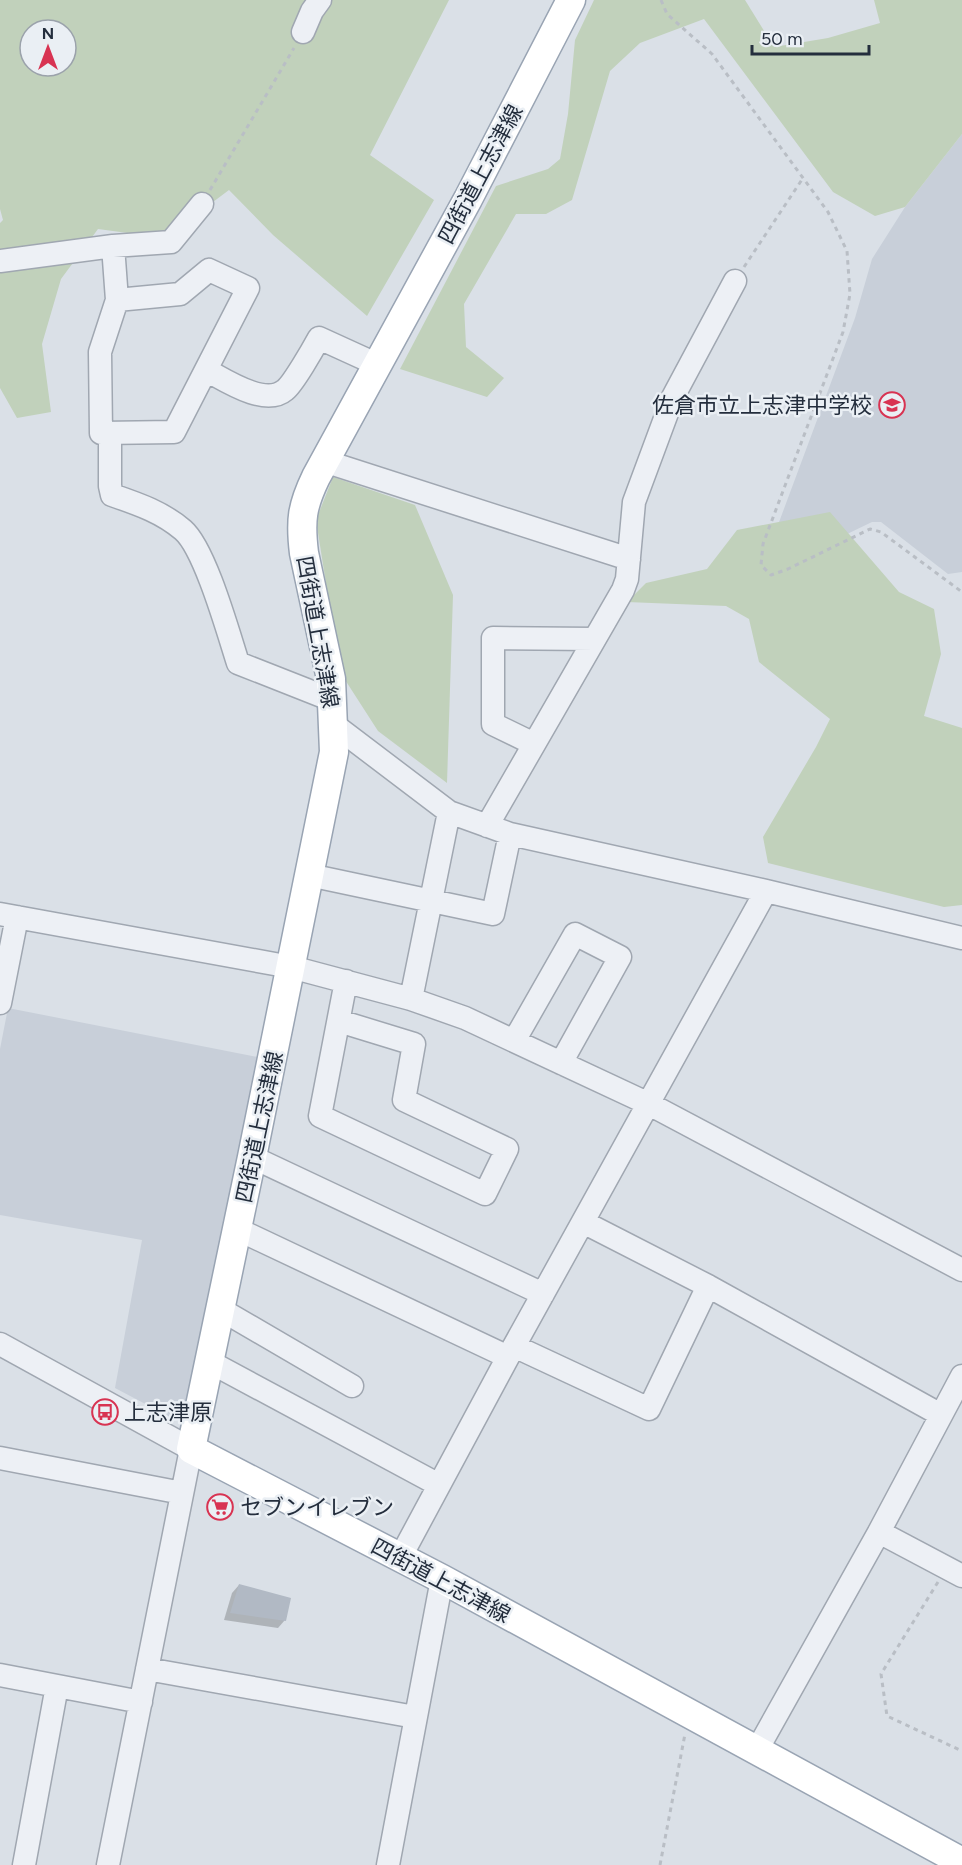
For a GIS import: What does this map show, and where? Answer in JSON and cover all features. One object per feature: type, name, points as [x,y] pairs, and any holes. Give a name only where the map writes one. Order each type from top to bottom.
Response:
[{"type":"main road","name":"四街道上志津線","points":[[571,0],[468,199],[324,460],[303,507],[301,532],[304,552],[331,679],[334,752],[191,1449],[442,1579],[757,1750],[947,1859]]},
{"type":"street","points":[[303,32],[313,4]]},
{"type":"street","points":[[0,261],[113,246],[171,242],[202,204]]},
{"type":"street","points":[[113,246],[117,300],[100,352],[101,433],[174,432],[248,288],[209,270],[180,294],[117,300]]},
{"type":"street","points":[[487,826],[622,590],[627,579],[634,502],[674,397],[735,281]]},
{"type":"street","points":[[206,370],[252,394],[270,396],[285,391],[319,338],[376,364]]},
{"type":"street","points":[[110,433],[112,495],[152,508],[185,531],[204,564],[238,663],[333,712],[449,812],[510,834],[766,891],[962,938]]},
{"type":"street","points":[[324,460],[628,559]]},
{"type":"street","points":[[534,744],[493,724],[493,638],[594,639]]},
{"type":"street","points":[[411,999],[449,812]]},
{"type":"street","points":[[309,875],[493,914],[510,834]]},
{"type":"street","points":[[400,1558],[511,1351],[766,891]]},
{"type":"street","points":[[0,1003],[8,916],[291,967],[411,999],[465,1018],[649,1104],[962,1270]]},
{"type":"street","points":[[514,1041],[575,934],[620,957],[561,1063]]},
{"type":"street","points":[[339,1021],[414,1044],[404,1100],[507,1149],[485,1194],[320,1116],[346,981]]},
{"type":"street","points":[[252,1158],[543,1294]]},
{"type":"street","points":[[583,1222],[708,1286],[941,1415]]},
{"type":"street","points":[[237,1229],[511,1351],[649,1409],[708,1286]]},
{"type":"street","points":[[220,1309],[352,1386]]},
{"type":"street","points":[[0,1344],[191,1449],[108,1865]]},
{"type":"street","points":[[210,1362],[439,1485]]},
{"type":"street","points":[[757,1750],[879,1532],[962,1376]]},
{"type":"street","points":[[0,1458],[182,1493]]},
{"type":"street","points":[[879,1532],[954,1572]]},
{"type":"street","points":[[388,1865],[442,1579]]},
{"type":"street","points":[[147,1669],[415,1717]]},
{"type":"street","points":[[0,1675],[141,1702]]},
{"type":"street","points":[[24,1865],[57,1686]]},
{"type":"path","points":[[661,0],[667,14],[712,54],[828,212],[847,250],[850,294],[843,332],[763,544],[761,565],[771,575],[870,529],[881,532],[962,592]]},
{"type":"path","points":[[202,204],[303,32]]},
{"type":"path","points":[[735,281],[803,178]]},
{"type":"path","points":[[954,1572],[881,1674],[887,1716],[962,1751]]},
{"type":"path","points":[[660,1865],[689,1713]]},
{"type":"shaded area","name":"佐倉市立上志津中学校","points":[[962,134],[962,572],[948,574],[881,522],[872,522],[789,562],[772,541],[855,318],[872,259],[905,207]]},
{"type":"shaded area","points":[[8,1008],[263,1058],[187,1426],[115,1388],[142,1240],[0,1215],[0,1049]]},
{"type":"green space","points":[[0,0],[449,0],[370,155],[434,200],[367,316],[273,235],[229,190],[165,238],[98,229],[61,279],[42,344],[51,412],[17,418],[0,388],[0,223],[3,220],[0,209]]},
{"type":"green space","points":[[594,0],[745,0],[774,47],[828,38],[880,23],[874,0],[962,0],[962,134],[905,207],[875,216],[833,192],[704,19],[640,43],[610,71],[572,200],[546,214],[516,214],[464,304],[466,347],[504,378],[487,397],[400,369],[496,186],[548,169],[560,159],[568,114],[575,40]]},
{"type":"green space","points":[[333,477],[415,505],[453,595],[447,783],[378,731],[340,672],[316,520]]},
{"type":"green space","points":[[830,512],[899,592],[934,609],[941,654],[924,716],[962,728],[962,905],[944,907],[768,863],[763,837],[830,719],[759,662],[749,619],[726,606],[627,602],[646,583],[707,569],[737,530]]},
{"type":"building","points":[[239,1584],[291,1598],[286,1621],[230,1613]]},
{"type":"place","name":"佐倉市立上志津中学校","points":[[892,405]]},
{"type":"place","name":"上志津原","points":[[105,1412]]},
{"type":"place","name":"セブンイレブン","points":[[220,1507]]}]
